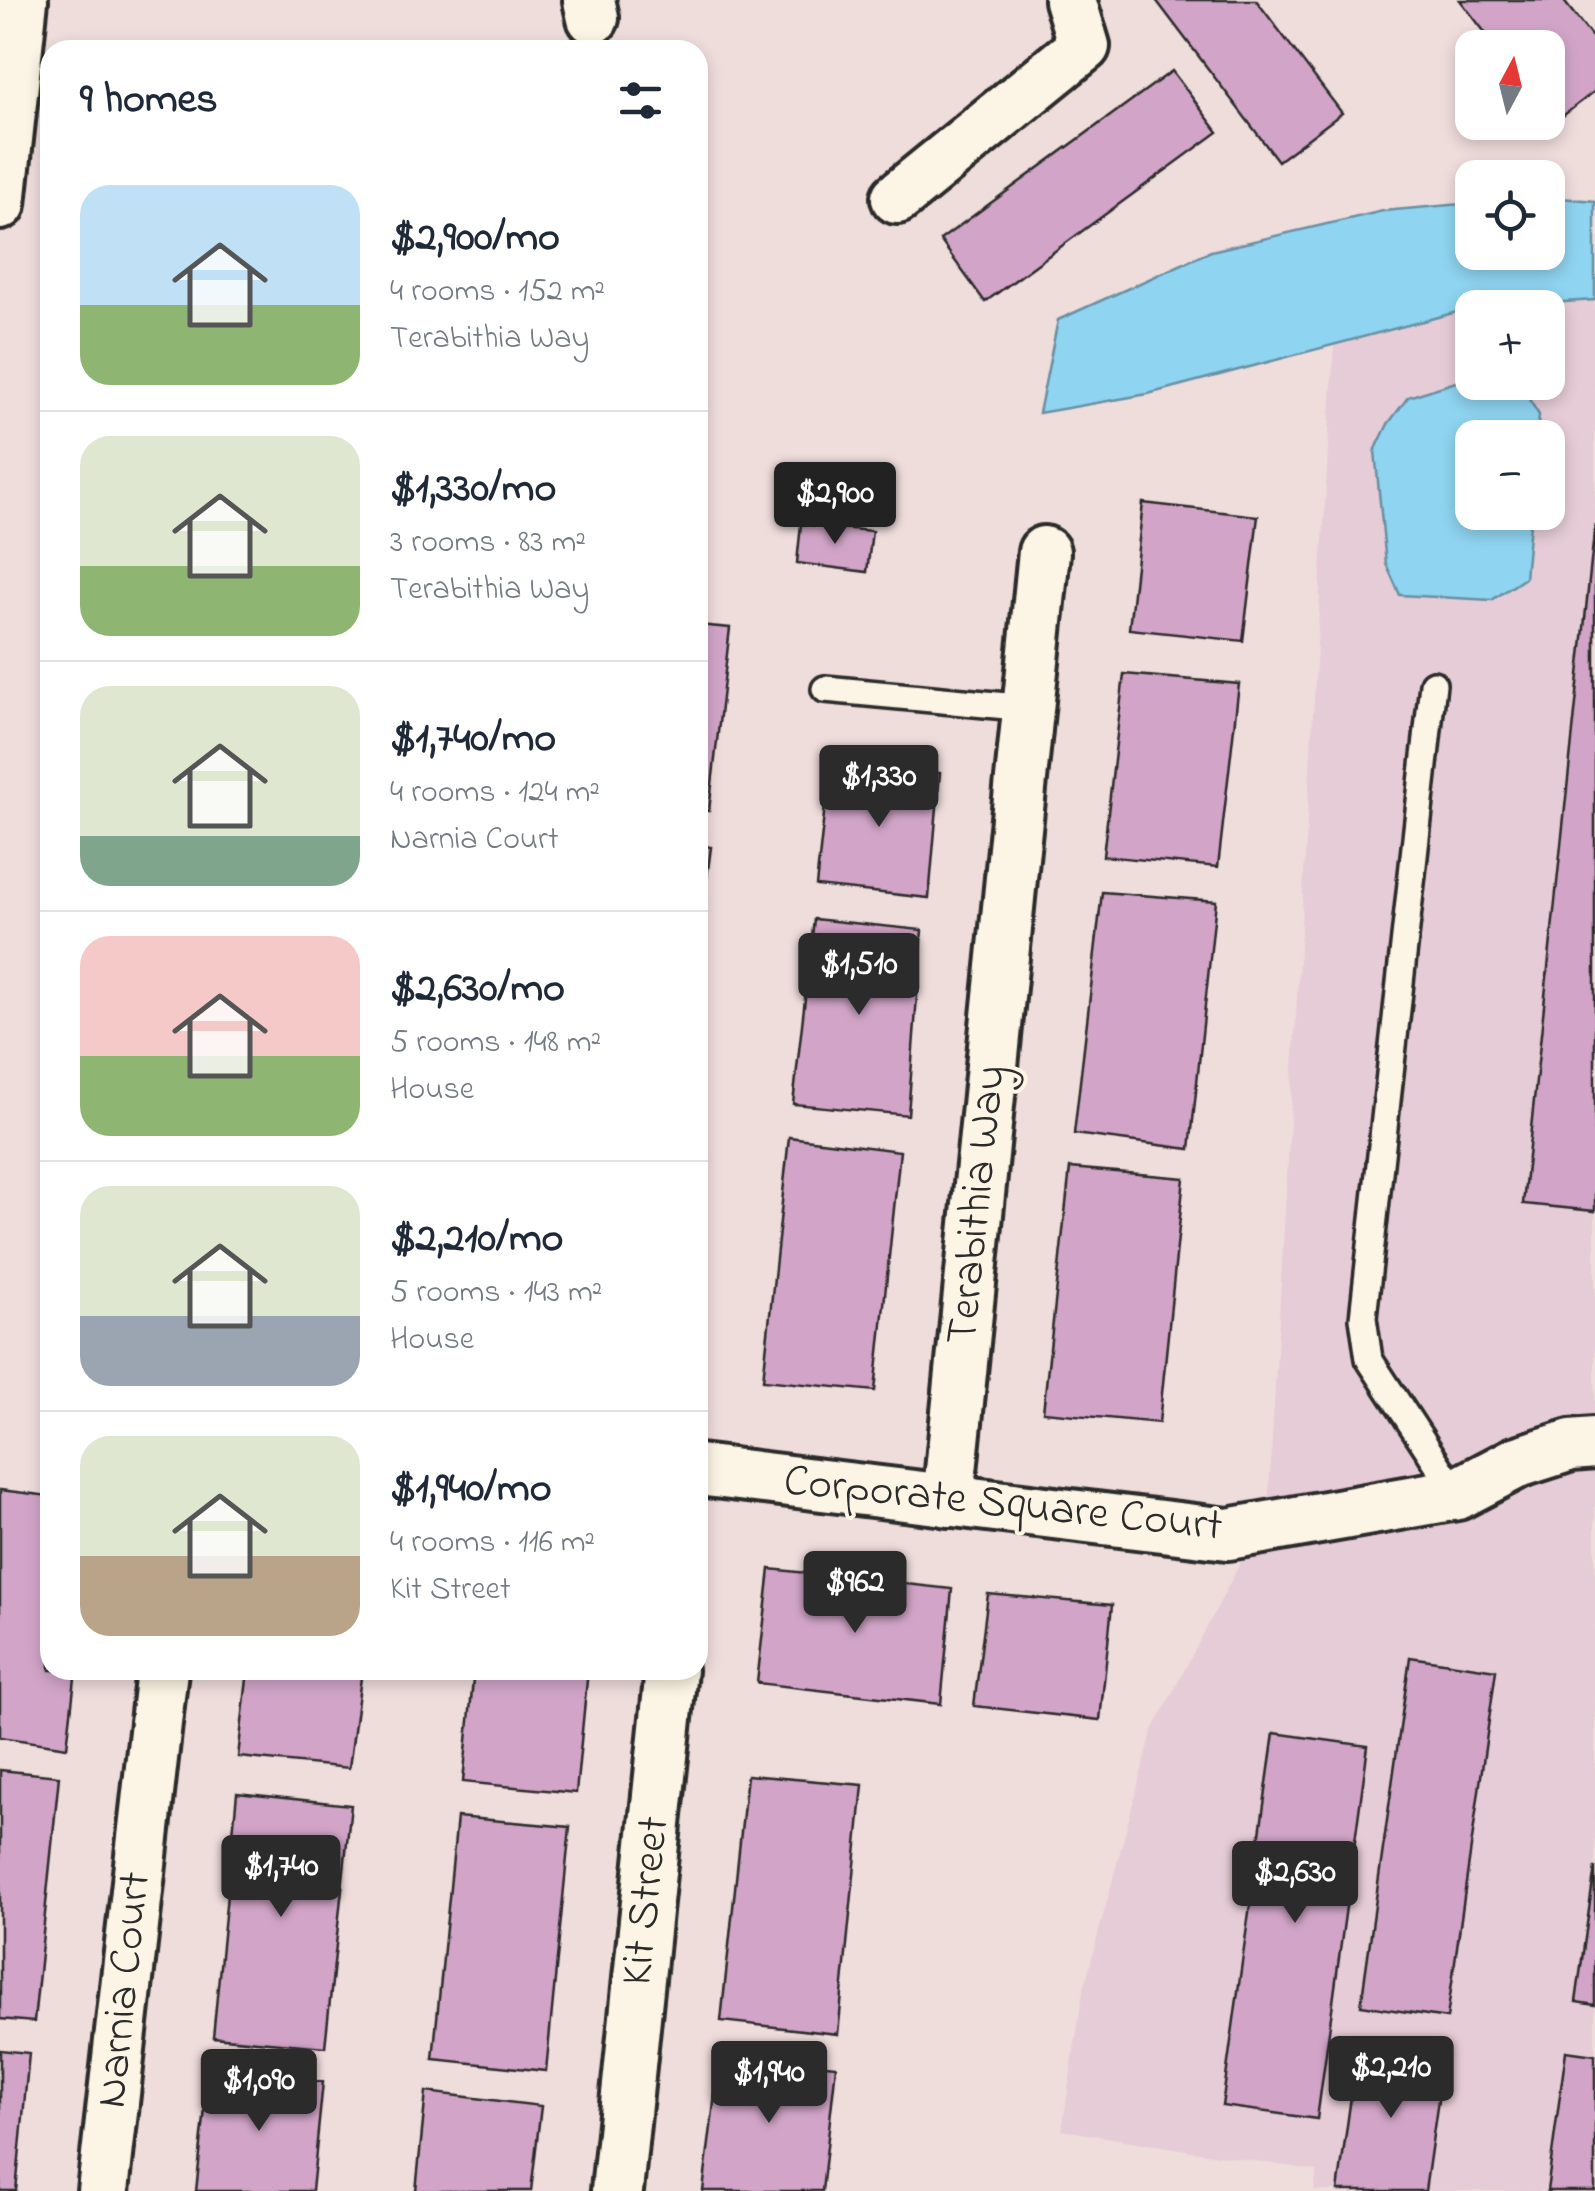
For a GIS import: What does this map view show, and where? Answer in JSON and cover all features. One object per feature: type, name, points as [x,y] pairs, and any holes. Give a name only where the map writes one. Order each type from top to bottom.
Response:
[{"type":"street","points":[[0,204],[22,0]]},
{"type":"street","points":[[897,198],[1084,46],[1070,0]]},
{"type":"street","name":"Terabithia Way","points":[[948,1501],[1044,552]]},
{"type":"street","name":"Corporate Square Court","points":[[708,1471],[1228,1534],[1456,1494],[1518,1462],[1572,1445],[1595,1443]]},
{"type":"street","name":"Narnia Court","points":[[103,2191],[161,1680]]},
{"type":"street","name":"Kit Street","points":[[617,2191],[670,1680]]},
{"type":"lane","points":[[1433,684],[1363,1318],[1369,1359],[1456,1494]]},
{"type":"lane","points":[[825,689],[1028,708]]},
{"type":"shaded area","points":[[1595,300],[1595,2191],[1314,2191],[1317,2171],[1062,2130],[1083,1991],[1152,1732],[1268,1510],[1334,345],[1455,313],[1455,400],[1565,400],[1565,302]]},
{"type":"water","points":[[1565,198],[1595,201],[1595,300],[1565,302],[1565,290],[1455,290],[1455,313],[1148,394],[1039,413],[1058,320],[1211,251],[1383,211],[1455,205],[1455,270],[1565,270]]},
{"type":"water","points":[[1455,382],[1455,400],[1530,400],[1539,415],[1539,420],[1455,420],[1455,530],[1529,530],[1525,578],[1492,600],[1400,595],[1386,564],[1375,451],[1408,397]]},
{"type":"building","points":[[1156,0],[1256,0],[1342,113],[1278,161]]},
{"type":"building","points":[[1460,0],[1563,0],[1595,41],[1595,91],[1565,114],[1565,30],[1483,30]]},
{"type":"building","points":[[1172,71],[1218,132],[985,302],[940,240]]},
{"type":"building","points":[[1143,503],[1258,516],[1243,641],[1129,629]]},
{"type":"building","points":[[801,524],[872,531],[867,572],[797,563]]},
{"type":"building","points":[[1595,524],[1595,1211],[1523,1204]]},
{"type":"building","points":[[708,626],[730,628],[708,811]]},
{"type":"building","points":[[1124,674],[1239,684],[1218,867],[1103,856]]},
{"type":"building","points":[[830,761],[940,773],[929,898],[816,886]]},
{"type":"building","points":[[1102,892],[1216,901],[1190,1149],[1074,1134]]},
{"type":"building","points":[[814,919],[922,930],[908,1115],[793,1104]]},
{"type":"building","points":[[789,1137],[900,1151],[875,1391],[763,1380]]},
{"type":"building","points":[[1070,1168],[1184,1178],[1159,1423],[1043,1412]]},
{"type":"building","points":[[0,1490],[40,1495],[40,1680],[75,1680],[67,1747],[0,1737]]},
{"type":"building","points":[[770,1569],[952,1589],[941,1704],[757,1683]]},
{"type":"building","points":[[988,1594],[1112,1605],[1100,1720],[974,1706]]},
{"type":"building","points":[[1410,1657],[1496,1670],[1447,2018],[1361,2005]]},
{"type":"building","points":[[247,1680],[361,1680],[349,1768],[238,1757]]},
{"type":"building","points":[[473,1680],[587,1680],[576,1793],[463,1782]]},
{"type":"building","points":[[1274,1733],[1368,1746],[1317,2119],[1222,2106]]},
{"type":"building","points":[[0,1770],[59,1776],[34,2022],[0,2019]]},
{"type":"building","points":[[747,1775],[863,1785],[838,2034],[721,2021]]},
{"type":"building","points":[[237,1793],[351,1805],[325,2047],[213,2037]]},
{"type":"building","points":[[457,1817],[570,1827],[546,2071],[433,2059]]},
{"type":"building","points":[[1595,1867],[1595,2005],[1576,2002]]},
{"type":"building","points":[[1358,2046],[1444,2058],[1425,2191],[1338,2191]]},
{"type":"building","points":[[0,2050],[29,2053],[16,2191],[0,2191]]},
{"type":"building","points":[[1566,2051],[1595,2055],[1595,2191],[1547,2191]]},
{"type":"building","points":[[720,2054],[836,2066],[822,2191],[703,2191]]},
{"type":"building","points":[[209,2072],[323,2082],[312,2191],[196,2191]]},
{"type":"building","points":[[426,2092],[541,2106],[531,2191],[416,2191]]}]
